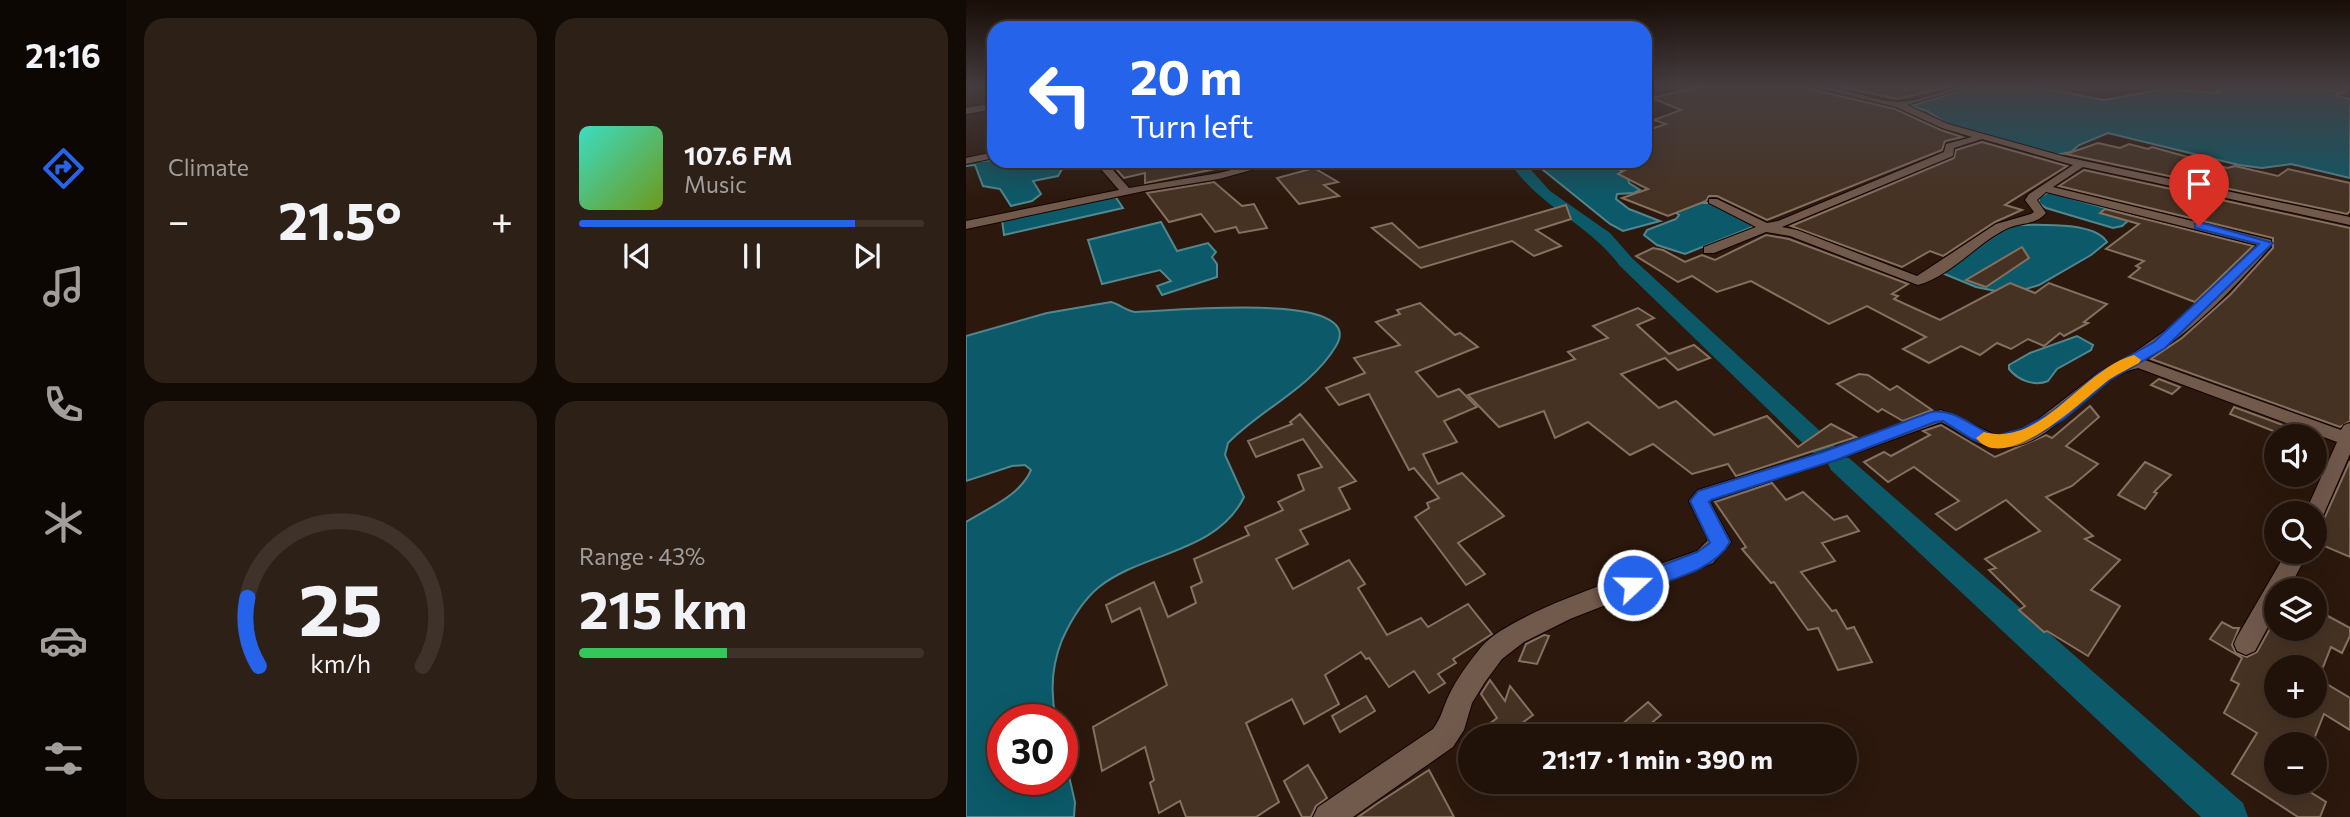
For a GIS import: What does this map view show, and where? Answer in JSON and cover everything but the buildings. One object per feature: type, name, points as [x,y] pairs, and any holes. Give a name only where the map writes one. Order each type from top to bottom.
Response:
[{"type":"street","points":[[1941,124],[2081,164],[2350,221]]},
{"type":"street","points":[[1709,250],[1766,227],[1781,224],[1949,154],[1949,146],[1981,137]]},
{"type":"street","points":[[966,161],[987,156]]},
{"type":"street","points":[[1713,201],[1766,227],[1793,233],[1918,281],[1936,272],[2003,225],[2030,222],[2040,213],[2031,200],[2042,188],[2081,164]]},
{"type":"street","points":[[1105,168],[1126,191]]},
{"type":"street","points":[[966,225],[1251,168]]},
{"type":"street","points":[[1328,817],[1443,738],[1455,721],[1460,700],[1476,674],[1493,651],[1515,635],[1562,612],[1704,557],[1717,548],[1720,542],[1699,501],[1705,495],[1829,456],[1941,415],[1994,441],[2027,434],[2058,415],[2104,376],[2160,345],[2267,243],[2042,188]]},
{"type":"street","points":[[2128,363],[2139,363],[2349,434],[2320,501]]},
{"type":"street","points":[[2246,644],[2291,564]]},
{"type":"water","points":[[2350,124],[2350,178],[2291,164],[2262,168],[2239,165],[2108,133],[2079,145],[2071,152],[2055,155],[1949,125]]},
{"type":"water","points":[[987,160],[987,168],[1063,168],[1058,176],[1033,181],[1041,194],[1032,201],[1011,206],[1000,189],[983,186],[975,165],[966,166],[966,162]]},
{"type":"water","points":[[1541,168],[1618,168],[1628,177],[1629,183],[1640,190],[1617,194],[1616,199],[1629,209],[1660,221],[1623,231],[1610,224]]},
{"type":"water","points":[[2049,192],[2130,215],[2129,220],[2122,226],[2113,228],[2046,208],[2039,203],[2039,197]]},
{"type":"water","points":[[1115,196],[1123,208],[1004,235],[1002,220]]},
{"type":"water","points":[[1709,203],[1755,226],[1685,254],[1657,245],[1644,235],[1647,230],[1676,219],[1679,215],[1675,212]]},
{"type":"water","points":[[1161,222],[1177,251],[1208,243],[1216,252],[1212,257],[1217,264],[1217,277],[1162,295],[1157,286],[1171,281],[1160,270],[1102,284],[1088,240]]},
{"type":"water","points":[[2014,225],[2078,227],[2100,235],[2107,242],[2091,255],[2039,285],[2010,294],[1976,287],[1942,273]]},
{"type":"water","points":[[1111,302],[1135,312],[1255,308],[1293,310],[1322,316],[1338,328],[1336,346],[1326,361],[1300,386],[1228,443],[1225,455],[1244,497],[1232,516],[1198,541],[1117,575],[1093,592],[1073,618],[1062,640],[1054,669],[1054,704],[987,704],[987,795],[1073,795],[1074,817],[966,817],[966,522],[1011,494],[1031,470],[1025,465],[1012,466],[966,481],[966,336],[1047,313]]},
{"type":"water","points":[[2077,336],[2093,345],[2091,350],[2057,369],[2048,381],[2027,381],[2009,369],[2009,365],[2030,353]]},
{"type":"waterway","points":[[1520,168],[1545,194],[1604,236],[1626,262],[1824,449]]},
{"type":"waterway","points":[[1840,464],[2229,817]]},
{"type":"slow traffic","points":[[1984,438],[1994,441],[2007,440],[2027,434],[2058,415],[2104,376],[2134,360]]},
{"type":"route","points":[[1633,585],[1704,557],[1717,548],[1720,542],[1699,501],[1705,495],[1829,456],[1931,417],[1941,415],[1949,418],[1994,441],[2027,434],[2043,425],[2104,376],[2160,345],[2267,243],[2199,226]]}]
